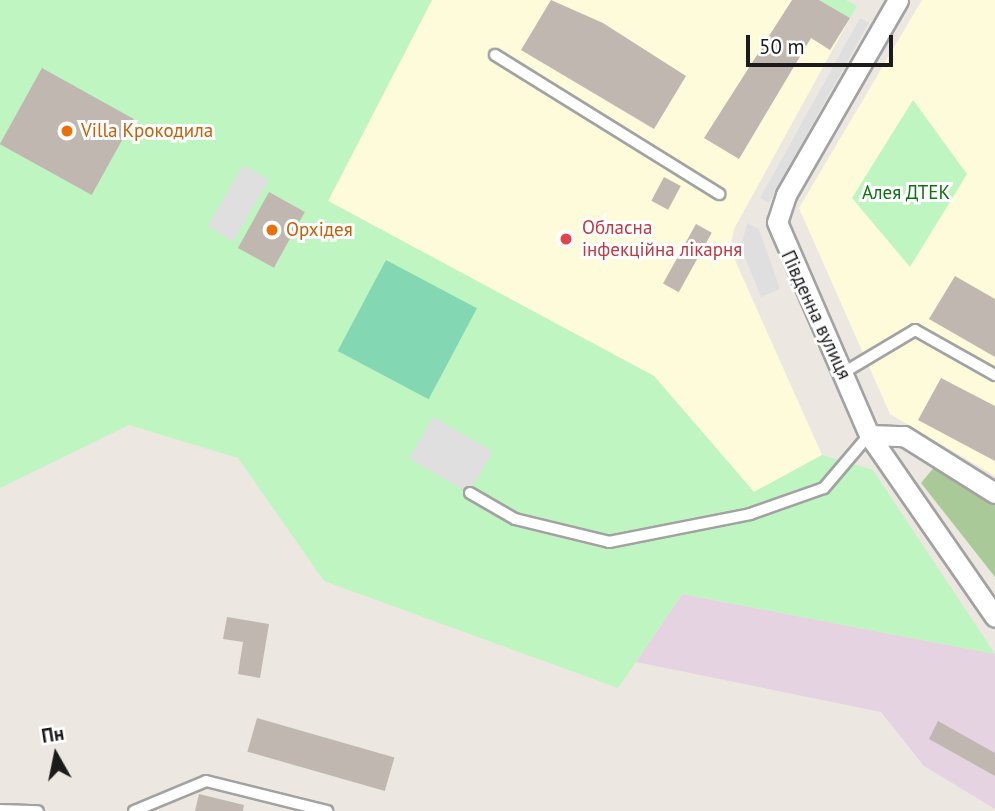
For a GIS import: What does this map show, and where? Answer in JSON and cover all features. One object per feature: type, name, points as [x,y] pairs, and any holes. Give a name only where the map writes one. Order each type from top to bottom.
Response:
[{"type":"street","name":"Південна вулиця","points":[[896,1],[777,222],[869,435],[995,617]]},
{"type":"street","points":[[869,435],[904,436],[995,493]]},
{"type":"lane","points":[[495,55],[719,194]]},
{"type":"lane","points":[[843,373],[915,330],[995,375]]},
{"type":"lane","points":[[470,493],[515,519],[571,538],[609,542],[750,514],[824,488],[869,435]]},
{"type":"lane","points":[[134,811],[206,781],[327,811]]},
{"type":"lane","points":[[0,810],[38,811]]},
{"type":"shaded area","name":"Обласна інфекційна лікарня","points":[[432,0],[819,0],[850,18],[734,229],[730,249],[822,455],[754,492],[654,376],[328,201]]},
{"type":"shaded area","points":[[922,0],[995,0],[995,476],[890,414],[799,208]]},
{"type":"shaded area","points":[[860,18],[869,23],[769,203],[760,198]]},
{"type":"shaded area","points":[[887,30],[895,35],[817,159],[809,155]]},
{"type":"shaded area","points":[[243,165],[269,180],[233,241],[208,226]]},
{"type":"shaded area","points":[[747,223],[759,229],[780,289],[761,297],[741,247]]},
{"type":"shaded area","points":[[433,417],[493,452],[469,493],[409,459]]},
{"type":"shaded area","points":[[682,594],[995,654],[995,809],[924,766],[881,712],[636,662]]},
{"type":"green space","points":[[0,0],[432,0],[328,201],[654,376],[754,492],[822,455],[873,470],[995,654],[682,594],[618,688],[324,581],[238,458],[129,425],[0,488]]},
{"type":"green space","points":[[819,0],[846,0],[857,6],[850,18]]},
{"type":"green space","name":"Алея ДТЕК","points":[[913,100],[967,174],[910,267],[852,198]]},
{"type":"green space","points":[[386,260],[477,308],[429,399],[338,351]]},
{"type":"green space","points":[[936,465],[995,503],[995,577],[921,483]]},
{"type":"building","points":[[551,0],[603,23],[686,76],[654,129],[521,50]]},
{"type":"building","points":[[792,0],[819,0],[850,18],[830,50],[811,38],[739,159],[704,138]]},
{"type":"building","name":"Villa Крокодила","points":[[42,68],[134,119],[92,195],[0,144]]},
{"type":"building","points":[[664,177],[681,186],[668,210],[651,201]]},
{"type":"building","name":"Орхідея","points":[[269,192],[305,212],[274,268],[238,248]]},
{"type":"building","points":[[696,224],[712,233],[679,292],[663,283]]},
{"type":"building","points":[[955,276],[995,299],[995,357],[929,319]]},
{"type":"building","points":[[941,378],[995,406],[995,461],[918,420]]},
{"type":"building","points":[[227,617],[269,624],[260,678],[238,674],[243,642],[223,639]]},
{"type":"building","points":[[257,718],[394,757],[385,791],[247,752]]},
{"type":"building","points":[[938,721],[995,753],[995,776],[929,739]]},
{"type":"building","points":[[199,794],[244,805],[243,811],[195,811]]},
{"type":"place","name":"Villa Крокодила","points":[[67,131]]},
{"type":"place","name":"Орхідея","points":[[272,230]]},
{"type":"place","name":"Обласна інфекційна лікарня","points":[[566,239]]}]
